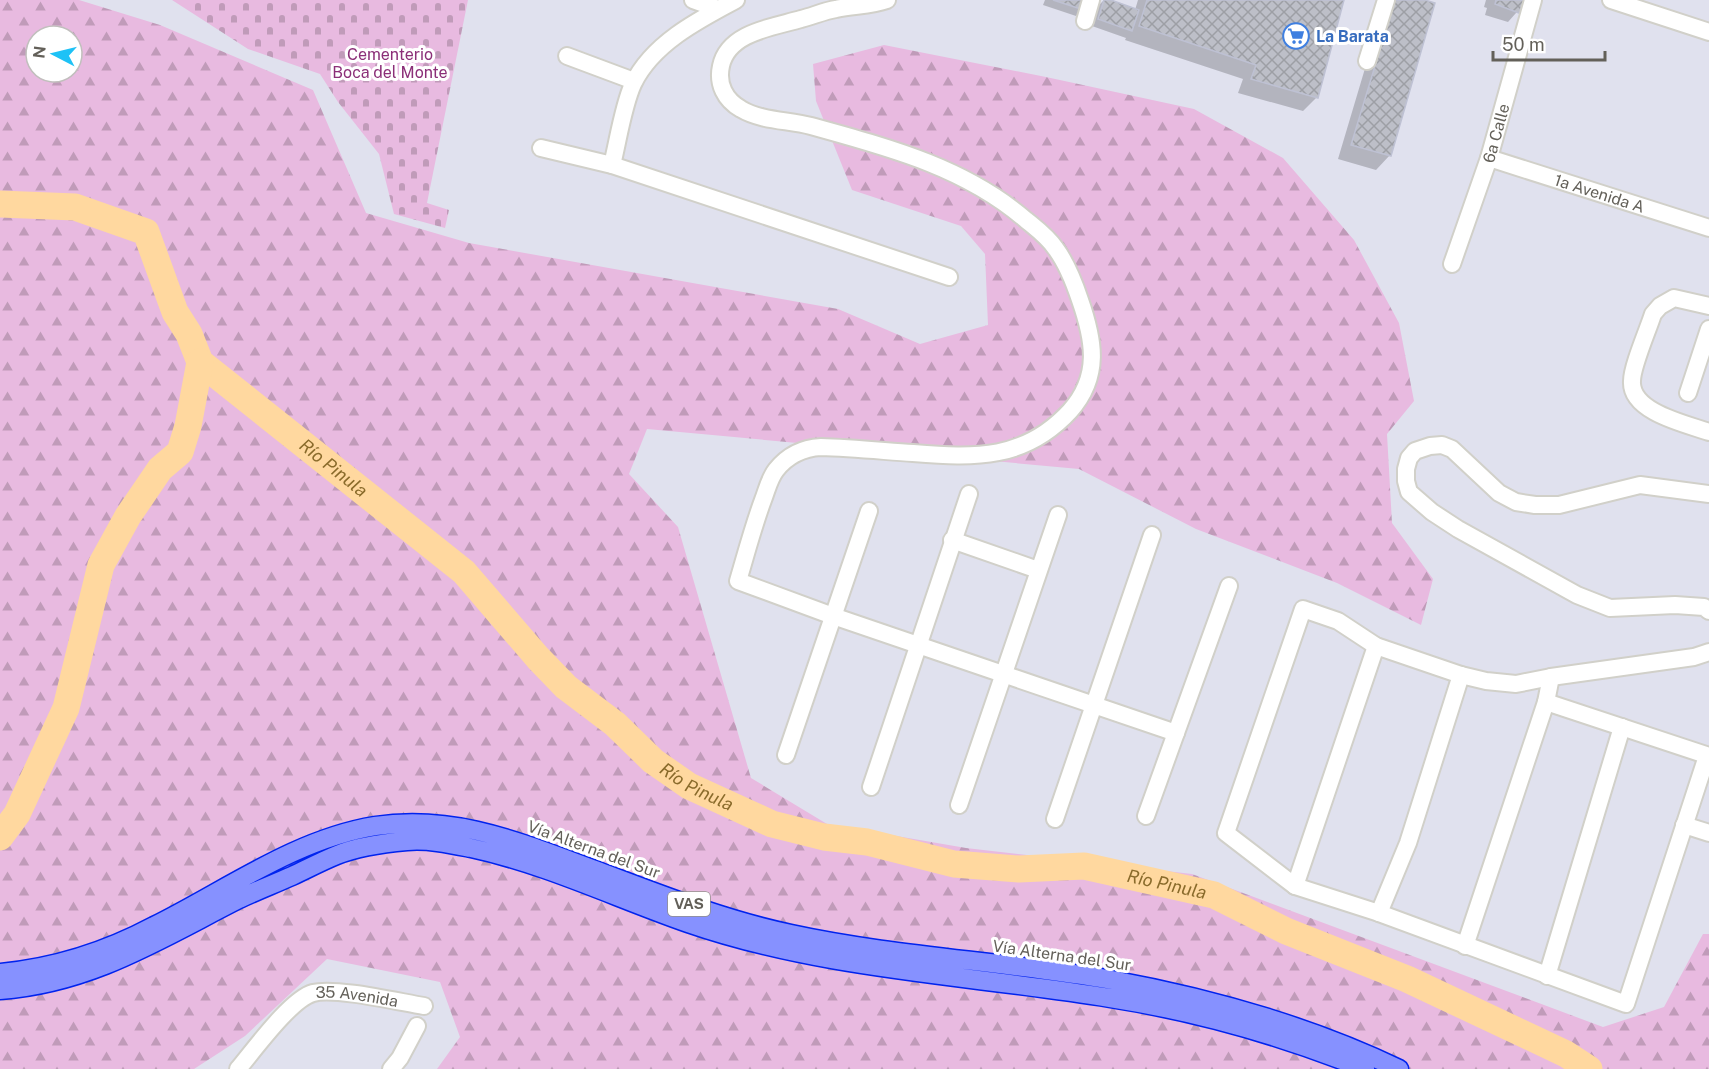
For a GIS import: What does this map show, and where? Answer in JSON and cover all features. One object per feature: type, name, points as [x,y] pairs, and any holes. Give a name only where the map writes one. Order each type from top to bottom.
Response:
[{"type":"highway","name":"Vía Alterna del Sur","points":[[0,973],[51,964],[93,952],[151,928],[292,853],[334,837],[372,827],[411,823],[449,825],[499,835],[697,907],[789,934],[1109,980],[1178,994],[1292,1025],[1399,1069]]},
{"type":"highway","name":"VAS","points":[[0,990],[56,981],[98,969],[157,943],[242,898],[340,854],[374,845],[412,840],[449,844],[494,853],[540,867],[692,925],[782,950],[864,965],[1175,1009],[1285,1038],[1365,1069]]},
{"type":"street","points":[[693,0],[718,9]]},
{"type":"street","points":[[612,165],[634,81],[642,68],[673,38],[736,0]]},
{"type":"street","points":[[818,0],[836,9]]},
{"type":"street","points":[[887,0],[836,9],[757,32],[736,42],[729,48],[722,62],[720,77],[724,94],[735,105],[753,114],[827,130],[925,161],[956,174],[997,196],[1042,232],[1064,261],[1082,303],[1090,336],[1092,371],[1077,403],[1062,420],[1025,444],[1007,451],[986,456],[960,457],[811,447],[794,454],[777,469],[770,479],[756,517],[738,581],[833,616],[1176,733]]},
{"type":"street","points":[[1085,21],[1091,0]]},
{"type":"street","points":[[1367,62],[1386,0]]},
{"type":"street","name":"6a Calle","points":[[1452,264],[1489,158],[1533,0]]},
{"type":"street","points":[[1611,0],[1709,32]]},
{"type":"street","points":[[567,56],[634,81]]},
{"type":"street","points":[[541,148],[612,165],[949,277]]},
{"type":"street","name":"1a Avenida A","points":[[1489,158],[1709,228]]},
{"type":"street","points":[[1709,306],[1674,298],[1660,306],[1653,314],[1632,382],[1634,393],[1649,410],[1709,432]]},
{"type":"street","points":[[1688,393],[1709,329]]},
{"type":"street","points":[[1709,494],[1640,485],[1559,505],[1516,502],[1499,493],[1452,449],[1442,445],[1415,451],[1406,469],[1409,492],[1432,512],[1576,595],[1610,609],[1675,605],[1704,607],[1709,611]]},
{"type":"street","points":[[871,787],[969,494]]},
{"type":"street","points":[[786,755],[869,511]]},
{"type":"street","points":[[959,804],[1058,515]]},
{"type":"street","points":[[1055,819],[1152,535]]},
{"type":"street","points":[[952,540],[1038,570]]},
{"type":"street","points":[[1146,816],[1229,586]]},
{"type":"street","points":[[1546,702],[1708,756],[1626,1004],[1379,913],[1295,886],[1226,833],[1303,609],[1338,621],[1376,645],[1461,675],[1516,684],[1694,657],[1709,652]]},
{"type":"street","points":[[1295,886],[1376,645]]},
{"type":"street","points":[[1379,913],[1408,843],[1461,675]]},
{"type":"street","points":[[1465,946],[1546,702],[1551,677]]},
{"type":"street","points":[[1547,975],[1622,727]]},
{"type":"street","points":[[1684,825],[1709,833]]},
{"type":"street","name":"35 Avenida","points":[[238,1069],[293,1005],[312,993],[334,992],[424,1006]]},
{"type":"street","points":[[392,1069],[417,1026]]},
{"type":"green space","points":[[0,0],[79,0],[160,25],[313,90],[366,213],[469,243],[838,309],[920,344],[988,325],[985,254],[961,226],[852,190],[816,101],[813,64],[884,45],[1194,109],[1283,158],[1354,240],[1399,323],[1414,401],[1387,434],[1392,523],[1433,579],[1421,625],[1337,583],[1196,529],[1079,469],[647,429],[629,474],[678,527],[751,778],[827,824],[966,848],[1192,874],[1603,1027],[1664,1007],[1703,934],[1709,934],[1709,1069],[437,1069],[460,1037],[440,982],[327,959],[245,1036],[194,1069],[0,1069]]},
{"type":"green space","name":"Cementerio Boca del Monte","points":[[172,0],[468,0],[427,203],[449,210],[445,228],[394,214],[379,154],[338,102],[320,74],[248,49]]},
{"type":"building","points":[[1053,0],[1087,0],[1084,10]]},
{"type":"building","points":[[1104,0],[1111,0],[1139,10],[1132,31],[1098,19]]},
{"type":"building","points":[[1147,0],[1344,0],[1318,98],[1251,79],[1256,65],[1139,26]]},
{"type":"building","points":[[1395,0],[1425,0],[1435,3],[1391,156],[1351,145]]},
{"type":"building","points":[[1496,0],[1527,0],[1519,13],[1495,4]]},
{"type":"waterway","name":"Río Pinula","points":[[0,204],[75,207],[146,232],[175,312],[189,334],[200,362],[464,572],[566,687],[615,724],[653,761],[689,786],[772,824],[824,837],[867,842],[954,864],[1019,869],[1084,866],[1214,895],[1286,931],[1407,979],[1566,1054],[1589,1069]]},
{"type":"waterway","points":[[0,837],[17,814],[66,708],[101,565],[128,516],[160,469],[180,452],[188,426],[200,362]]},
{"type":"place","name":"La Barata","points":[[1296,36]]}]
